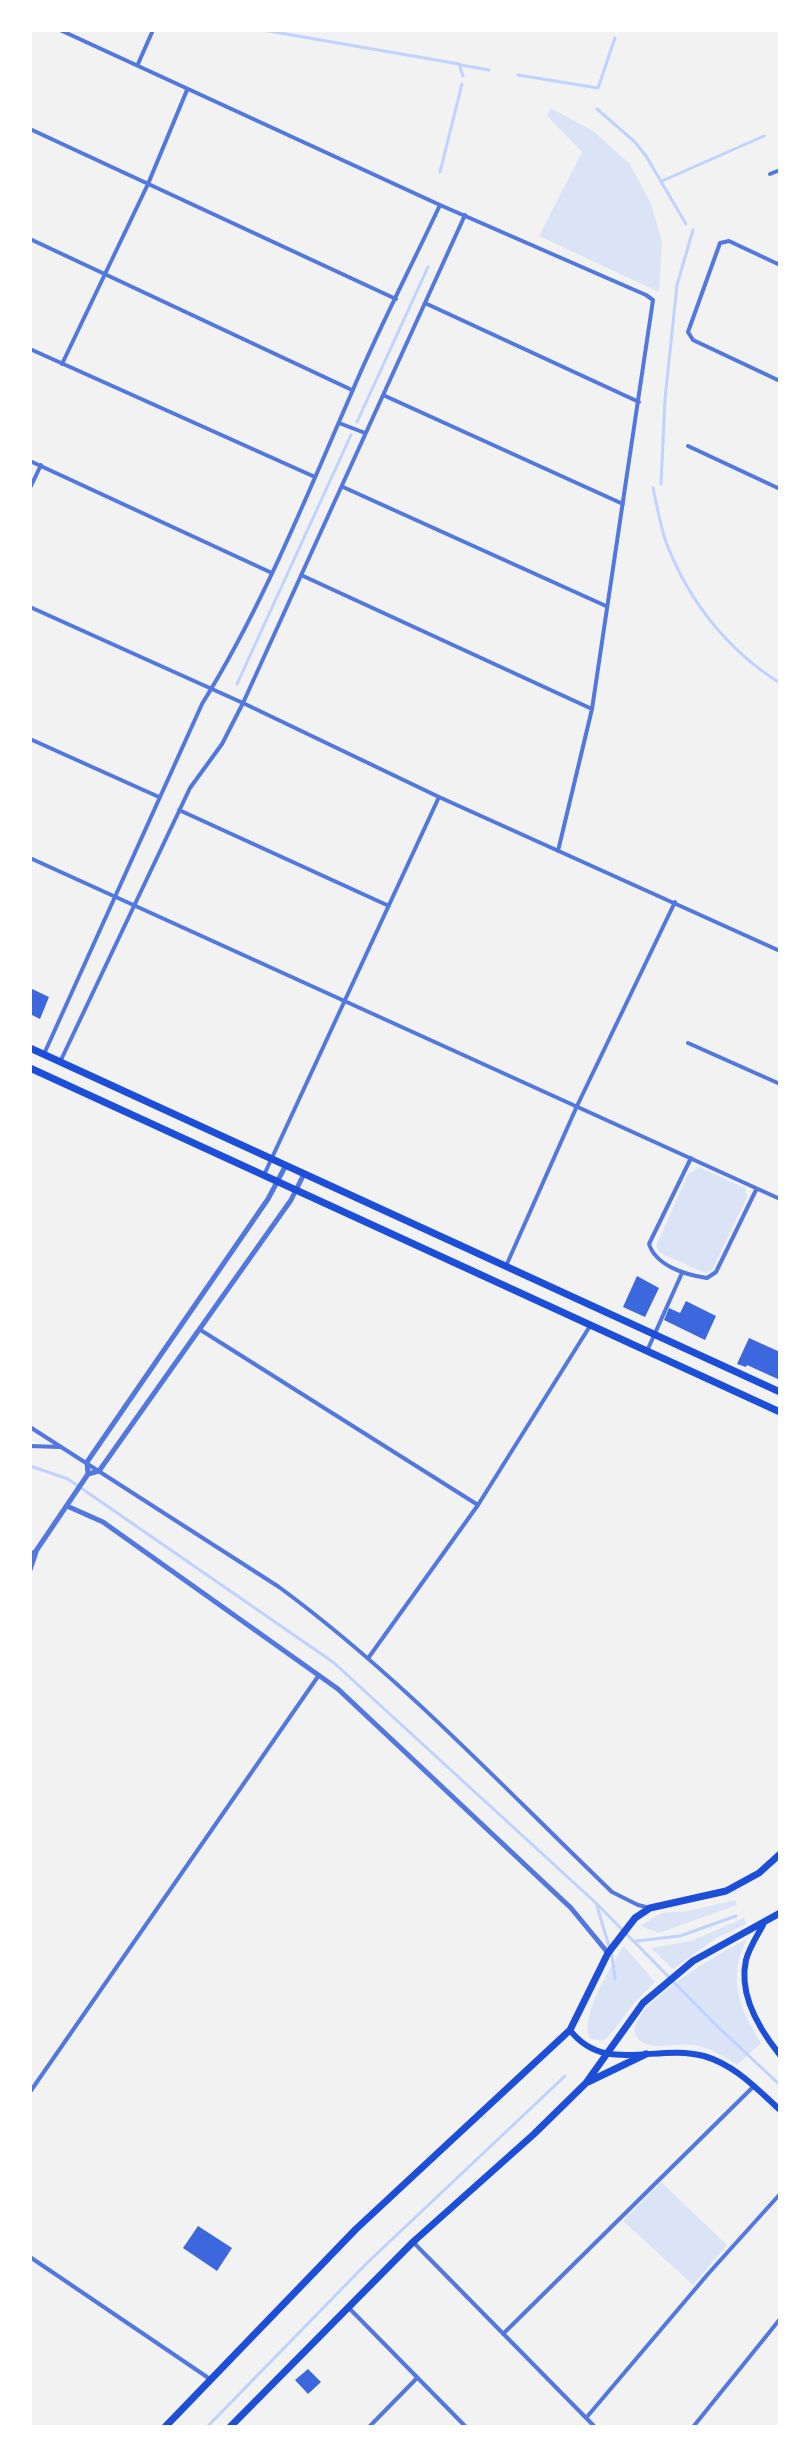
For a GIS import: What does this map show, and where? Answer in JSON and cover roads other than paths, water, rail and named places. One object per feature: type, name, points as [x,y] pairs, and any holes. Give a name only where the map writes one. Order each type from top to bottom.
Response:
[{"type":"highway","points":[[30,1048],[780,1392]]},
{"type":"highway","points":[[30,1068],[780,1412]]},
{"type":"highway","points":[[165,2427],[356,2229],[570,2030],[608,1953],[635,1918],[650,1908],[726,1891],[759,1873],[780,1854]]},
{"type":"highway","points":[[230,2427],[413,2242],[586,2083],[643,2003],[714,1948],[779,1917]]},
{"type":"highway","points":[[586,2083],[646,2054]]},
{"type":"main road","points":[[763,1925],[750,1950],[745,1977],[758,2025],[780,2055]]},
{"type":"main road","points":[[570,2030],[590,2050],[605,2054],[667,2051],[705,2056],[738,2072],[780,2110]]},
{"type":"street","points":[[60,30],[653,300],[592,709],[558,851]]},
{"type":"street","points":[[137,65],[153,30]]},
{"type":"street","points":[[62,364],[148,184],[188,89]]},
{"type":"street","points":[[30,129],[396,299]]},
{"type":"street","points":[[770,174],[780,170]]},
{"type":"street","points":[[44,1054],[202,704],[222,672],[272,573],[352,390],[440,205]]},
{"type":"street","points":[[60,1062],[190,788],[222,744],[243,703],[465,215]]},
{"type":"street","points":[[30,239],[352,390]]},
{"type":"street","points":[[780,265],[729,241],[720,243],[688,332],[689,336],[780,381]]},
{"type":"street","points":[[426,303],[639,402]]},
{"type":"street","points":[[30,349],[315,477]]},
{"type":"street","points":[[383,395],[623,504]]},
{"type":"street","points":[[339,423],[365,433]]},
{"type":"street","points":[[688,446],[780,489]]},
{"type":"street","points":[[30,461],[272,573]]},
{"type":"street","points":[[30,488],[41,465]]},
{"type":"street","points":[[342,486],[606,606]]},
{"type":"street","points":[[301,575],[592,709]]},
{"type":"street","points":[[30,607],[780,951]]},
{"type":"street","points":[[30,739],[159,797]]},
{"type":"street","points":[[264,1175],[439,797]]},
{"type":"street","points":[[179,810],[389,906]]},
{"type":"street","points":[[30,858],[780,1199]]},
{"type":"street","points":[[506,1266],[577,1106],[675,902]]},
{"type":"street","points":[[688,1043],[780,1084]]},
{"type":"street","points":[[691,1158],[649,1244],[651,1251],[682,1273],[707,1278],[716,1272],[757,1189]]},
{"type":"street","points":[[87,1476],[87,1462],[279,1181],[286,1165]]},
{"type":"street","points":[[30,1556],[87,1476],[99,1471],[297,1190],[304,1174]]},
{"type":"street","points":[[646,1352],[682,1273]]},
{"type":"street","points":[[369,1657],[478,1505],[590,1326]]},
{"type":"street","points":[[198,1328],[478,1505]]},
{"type":"street","points":[[30,1427],[279,1587],[369,1657],[612,1892],[650,1908]]},
{"type":"street","points":[[30,1446],[62,1447]]},
{"type":"street","points":[[67,1506],[103,1522],[338,1689],[565,1902],[608,1953]]},
{"type":"street","points":[[30,1570],[36,1551]]},
{"type":"street","points":[[30,2092],[319,1675]]},
{"type":"street","points":[[503,2334],[754,2086]]},
{"type":"street","points":[[586,2418],[780,2194]]},
{"type":"street","points":[[413,2242],[595,2427]]},
{"type":"street","points":[[30,2257],[211,2380]]},
{"type":"street","points":[[348,2307],[466,2427]]},
{"type":"street","points":[[693,2427],[780,2319]]},
{"type":"street","points":[[369,2427],[417,2378]]},
{"type":"waterway","points":[[263,30],[459,64],[463,76]]},
{"type":"waterway","points":[[518,75],[598,88],[615,38]]},
{"type":"waterway","points":[[461,65],[489,70]]},
{"type":"waterway","points":[[440,172],[462,84]]},
{"type":"waterway","points":[[597,109],[635,142],[646,156],[686,224]]},
{"type":"waterway","points":[[662,181],[764,136]]},
{"type":"waterway","points":[[661,484],[665,399],[677,285],[693,230]]},
{"type":"waterway","points":[[357,422],[428,267]]},
{"type":"waterway","points":[[237,684],[351,435]]},
{"type":"waterway","points":[[653,488],[666,542],[698,603],[726,639],[780,683]]},
{"type":"waterway","points":[[30,1466],[68,1479],[333,1662],[596,1903],[780,2085]]},
{"type":"waterway","points":[[597,1906],[612,1956],[615,1979]]},
{"type":"waterway","points":[[636,1941],[680,1936],[736,1916]]},
{"type":"waterway","points":[[207,2427],[368,2262],[565,2076]]}]
